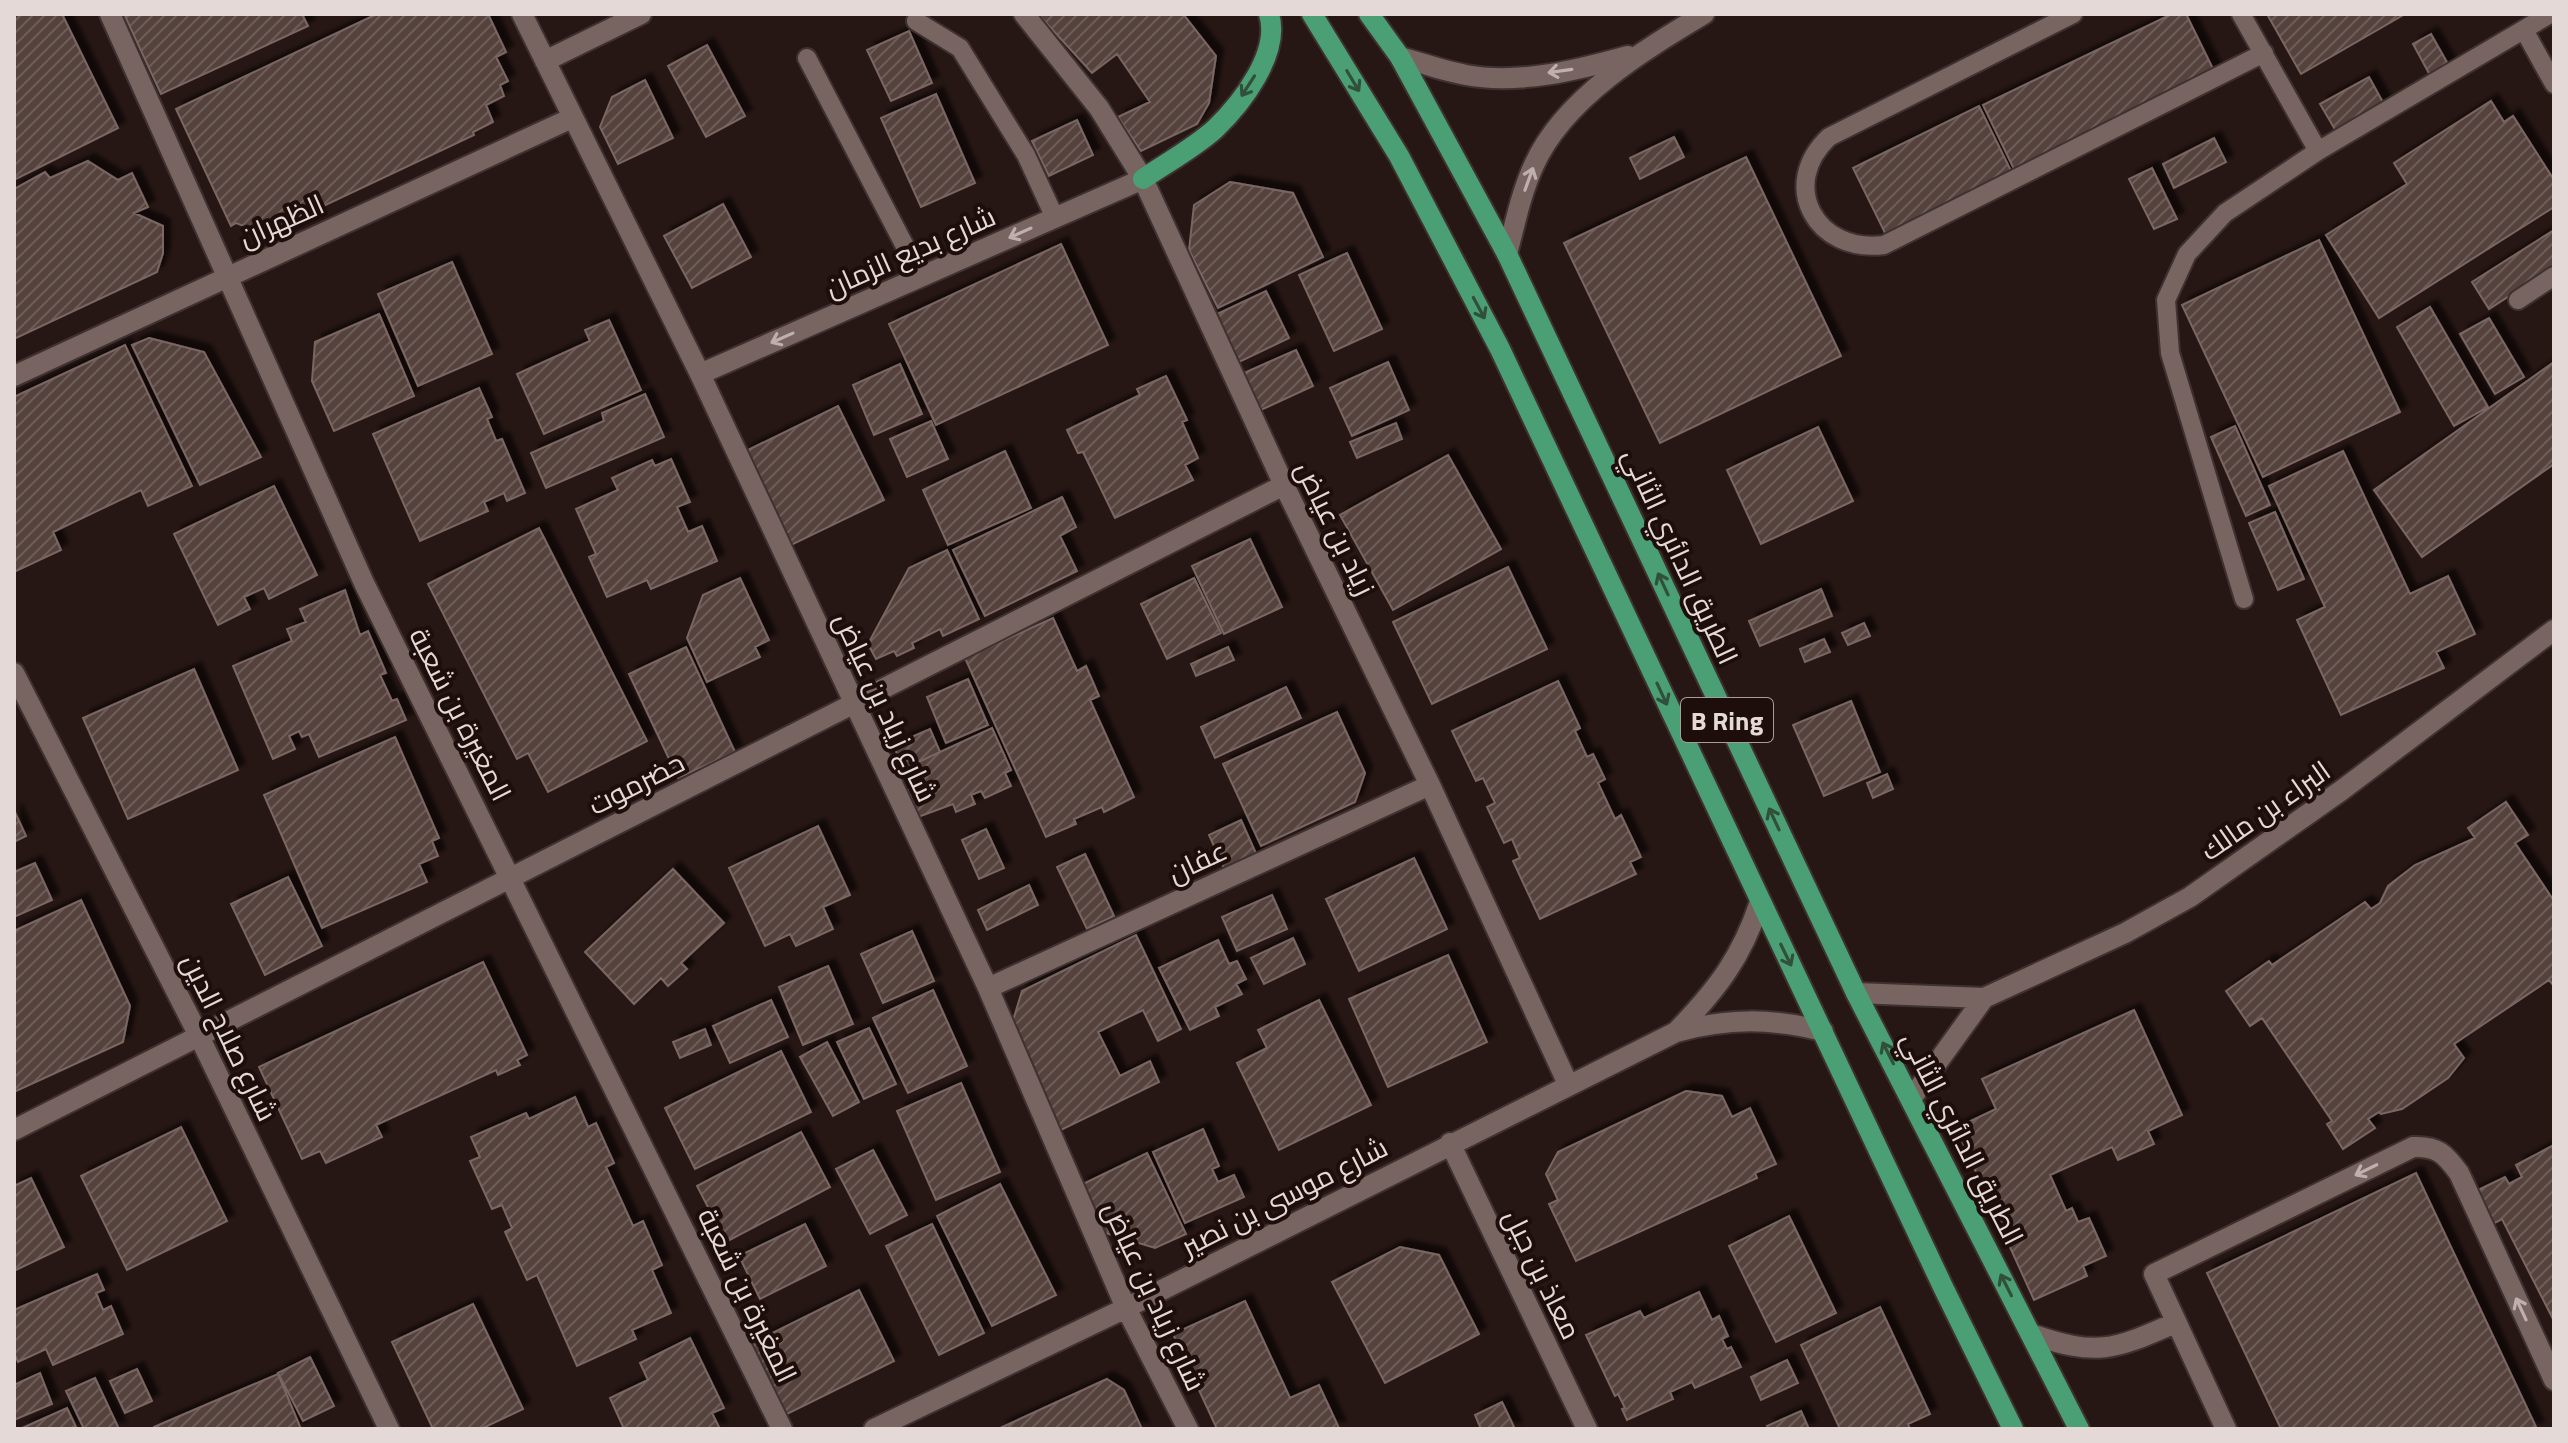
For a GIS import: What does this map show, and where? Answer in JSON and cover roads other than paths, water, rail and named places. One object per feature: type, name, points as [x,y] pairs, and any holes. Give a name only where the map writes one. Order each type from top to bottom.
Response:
[{"type":"main road","points":[[1143,179],[1214,129],[1248,88],[1266,55],[1269,14]]},
{"type":"main road","name":"B Ring","points":[[1312,14],[1399,156],[1500,349],[1760,902],[2013,1429]]},
{"type":"main road","name":"الطريق الدائري الثاني","points":[[1369,14],[1400,57],[1507,254],[1856,993],[2079,1429]]},
{"type":"street","name":"المغيرة بن شعبة","points":[[110,14],[364,583],[512,877],[782,1429]]},
{"type":"street","name":"شارع زياد بن عياض","points":[[522,14],[700,374],[988,988],[1126,1308],[1188,1429]]},
{"type":"street","points":[[545,61],[641,14]]},
{"type":"street","name":"زياد بن عياض","points":[[1024,14],[1099,108],[1143,179],[1284,485],[1430,785],[1568,1084]]},
{"type":"street","points":[[1507,254],[1535,162],[1559,126],[1636,54],[1704,14]]},
{"type":"street","points":[[1400,57],[1469,76],[1512,77],[1590,66],[1636,54]]},
{"type":"street","name":"الظهران","points":[[14,376],[572,118]]},
{"type":"street","name":"شارع بديع الزمان","points":[[700,374],[1143,179]]},
{"type":"street","name":"حضرموت","points":[[14,1130],[1284,485]]},
{"type":"street","name":"البراء بن مالك","points":[[1856,993],[1984,998],[2125,933],[2190,897],[2342,790],[2553,634]]},
{"type":"street","name":"شارع صلاح الدين","points":[[14,673],[199,1036],[389,1429]]},
{"type":"street","name":"عفان","points":[[988,988],[1430,785]]},
{"type":"street","name":"شارع موسى بن نصير","points":[[1676,1032],[1727,977],[1747,941],[1760,902]]},
{"type":"street","name":"البراء بن مالك","points":[[1911,1099],[1984,998]]},
{"type":"street","name":"شارع موسى بن نصير","points":[[874,1429],[1126,1308],[1676,1032],[1715,1021],[1745,1019],[1784,1021],[1823,1031]]},
{"type":"street","name":"معاذ بن جبل","points":[[1450,1143],[1587,1429]]},
{"type":"street","points":[[2226,1429],[2154,1274],[2413,1147],[2430,1146],[2444,1152],[2459,1173],[2554,1380]]},
{"type":"street","points":[[2031,1334],[2064,1345],[2096,1350],[2119,1347],[2175,1323]]},
{"type":"lane","points":[[2073,14],[1829,137],[1816,150],[1807,169],[1806,193],[1822,228],[1850,245],[1884,245],[2264,53]]},
{"type":"lane","points":[[2241,14],[2318,151]]},
{"type":"lane","points":[[2244,599],[2170,353],[2166,300],[2187,254],[2225,213],[2318,151],[2550,14]]},
{"type":"lane","points":[[916,21],[960,48],[1026,155],[1055,218]]},
{"type":"lane","points":[[2524,30],[2554,84]]},
{"type":"lane","points":[[807,58],[921,277]]},
{"type":"lane","points":[[2518,300],[2554,276]]}]
